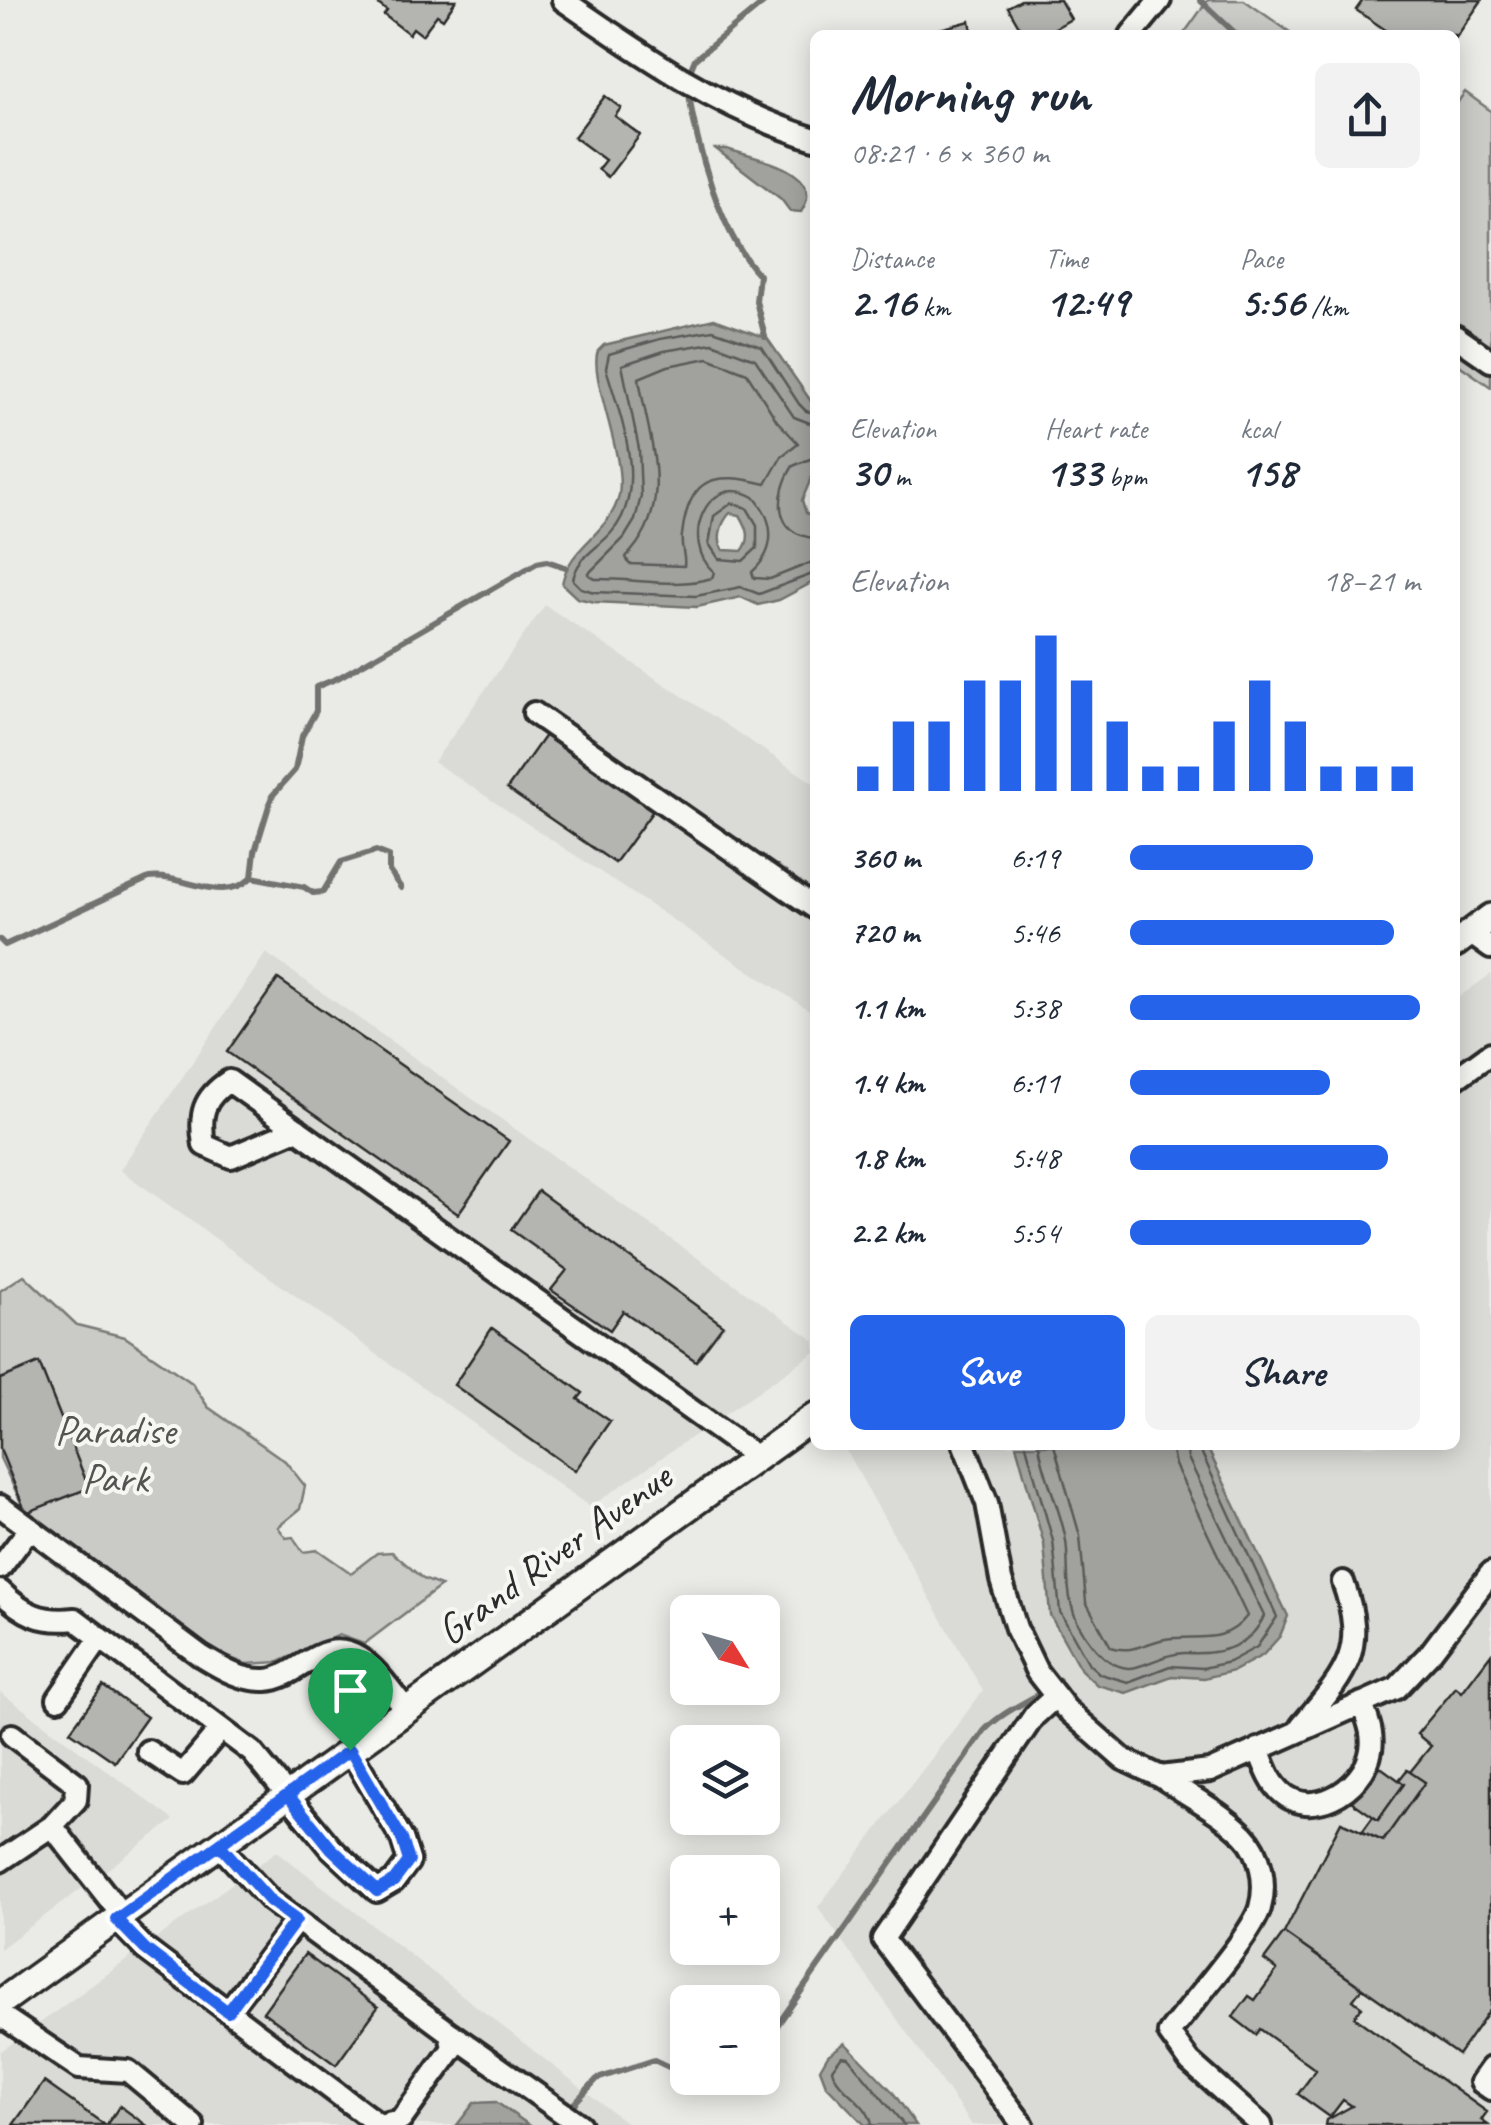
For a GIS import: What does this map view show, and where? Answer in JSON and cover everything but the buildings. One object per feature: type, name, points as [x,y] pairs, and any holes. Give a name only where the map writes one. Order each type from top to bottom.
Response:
[{"type":"main road","name":"Grand River Avenue","points":[[0,2003],[810,1420]]},
{"type":"street","points":[[562,0],[634,50],[761,122],[810,137]]},
{"type":"street","points":[[1135,30],[1160,0]]},
{"type":"street","points":[[1460,339],[1491,361]]},
{"type":"street","points":[[534,713],[810,905]]},
{"type":"street","points":[[1460,1075],[1491,1053]]},
{"type":"street","points":[[297,1129],[231,1157],[204,1144],[200,1122],[204,1103],[230,1081],[758,1458]]},
{"type":"street","points":[[968,1450],[987,1503],[1016,1628],[1037,1672],[1056,1696],[1123,1759],[1162,1778],[1227,1821],[1247,1837],[1257,1854],[1262,1873],[1260,1908],[1169,2033],[1190,2062],[1261,2125]]},
{"type":"street","points":[[0,1506],[201,1656],[232,1674],[268,1680],[314,1655],[348,1653],[360,1658],[406,1709]]},
{"type":"street","points":[[0,1568],[30,1528]]},
{"type":"street","points":[[1162,1778],[1210,1771],[1397,1688],[1432,1652],[1491,1573]]},
{"type":"street","points":[[1297,1730],[1331,1691],[1352,1651],[1354,1613],[1342,1582]]},
{"type":"street","points":[[0,1591],[29,1615],[54,1621],[75,1619],[252,1752],[356,1874],[377,1891],[394,1881],[409,1861],[350,1750]]},
{"type":"street","points":[[58,1699],[100,1638]]},
{"type":"street","points":[[1023,2125],[882,1939],[1034,1716],[1056,1696]]},
{"type":"street","points":[[1258,1749],[1275,1786],[1288,1796],[1320,1802],[1338,1798],[1354,1784],[1371,1754],[1372,1734],[1362,1703]]},
{"type":"street","points":[[148,1751],[183,1774],[221,1728]]},
{"type":"street","points":[[0,1861],[52,1826],[76,1800],[77,1784],[12,1735]]},
{"type":"street","points":[[52,1826],[145,1949],[379,2125],[402,2120],[453,2048],[450,2033]]},
{"type":"street","points":[[219,1844],[270,1901],[580,2125]]},
{"type":"street","points":[[228,2012],[296,1920]]},
{"type":"street","points":[[0,2015],[79,2068],[128,2071],[194,2125]]},
{"type":"street","points":[[1491,2068],[1481,2082],[1491,2089]]},
{"type":"shaded area","points":[[545,605],[810,781],[810,1011],[434,762]]},
{"type":"shaded area","points":[[266,953],[810,1337],[810,1355],[590,1507],[120,1170]]},
{"type":"shaded area","points":[[1491,974],[1491,2125],[972,2125],[818,1907],[983,1691],[846,1451],[1460,1450],[1460,996]]},
{"type":"shaded area","points":[[0,1692],[174,1820],[0,1949]]},
{"type":"shaded area","points":[[277,1851],[629,2125],[0,2125],[0,2052]]},
{"type":"green space","points":[[1208,0],[1244,0],[1287,30],[1187,30]]},
{"type":"green space","points":[[1465,92],[1491,111],[1491,387],[1460,365],[1460,99]]},
{"type":"green space","name":"Paradise Park","points":[[24,1275],[77,1325],[125,1337],[192,1383],[208,1407],[285,1461],[305,1486],[300,1509],[278,1527],[286,1538],[293,1537],[303,1552],[318,1550],[351,1573],[377,1553],[392,1552],[423,1579],[441,1586],[364,1644],[339,1635],[279,1662],[246,1664],[207,1649],[26,1513],[0,1458],[0,1291]]},
{"type":"water","points":[[716,149],[770,162],[797,176],[805,186],[807,198],[801,212],[790,211],[781,199]]},
{"type":"water","points":[[714,319],[767,338],[810,400],[810,481],[802,500],[810,515],[810,584],[779,600],[758,605],[741,597],[697,607],[594,602],[577,598],[562,584],[573,559],[608,519],[619,495],[617,459],[598,378],[598,351],[604,345]],"holes":[[[730,513],[740,515],[748,533],[742,551],[723,550],[720,536]]]},
{"type":"water","points":[[1017,1450],[1208,1450],[1288,1616],[1280,1636],[1263,1655],[1233,1671],[1204,1678],[1172,1676],[1126,1693],[1097,1685],[1081,1670],[1050,1615],[1044,1544]]},
{"type":"water","points":[[845,2043],[892,2091],[916,2125],[865,2125],[826,2085],[820,2069],[828,2055]]},
{"type":"water","points":[[496,2102],[529,2125],[457,2125],[474,2103]]},
{"type":"waterway","points":[[688,76],[695,59],[767,0]]},
{"type":"waterway","points":[[1200,0],[1232,30]]},
{"type":"waterway","points":[[688,88],[712,188],[733,236],[759,275],[756,301],[765,337]]},
{"type":"waterway","points":[[252,877],[255,851],[272,796],[295,770],[302,736],[316,711],[316,687],[537,563],[547,561],[565,567]]},
{"type":"waterway","points":[[0,940],[5,945],[149,878],[228,889],[252,877],[304,887],[313,893],[323,892],[341,862],[376,851],[389,856],[389,871],[401,888]]},
{"type":"waterway","points":[[780,2021],[984,1731],[1059,1680]]},
{"type":"waterway","points":[[554,2125],[597,2079],[654,2060],[670,2068]]},
{"type":"route","points":[[350,1750],[219,1844],[116,1919],[145,1949],[228,2012],[296,1920],[270,1901],[219,1844],[288,1795],[331,1848],[377,1891],[394,1881],[409,1861],[402,1839],[350,1750]]}]
